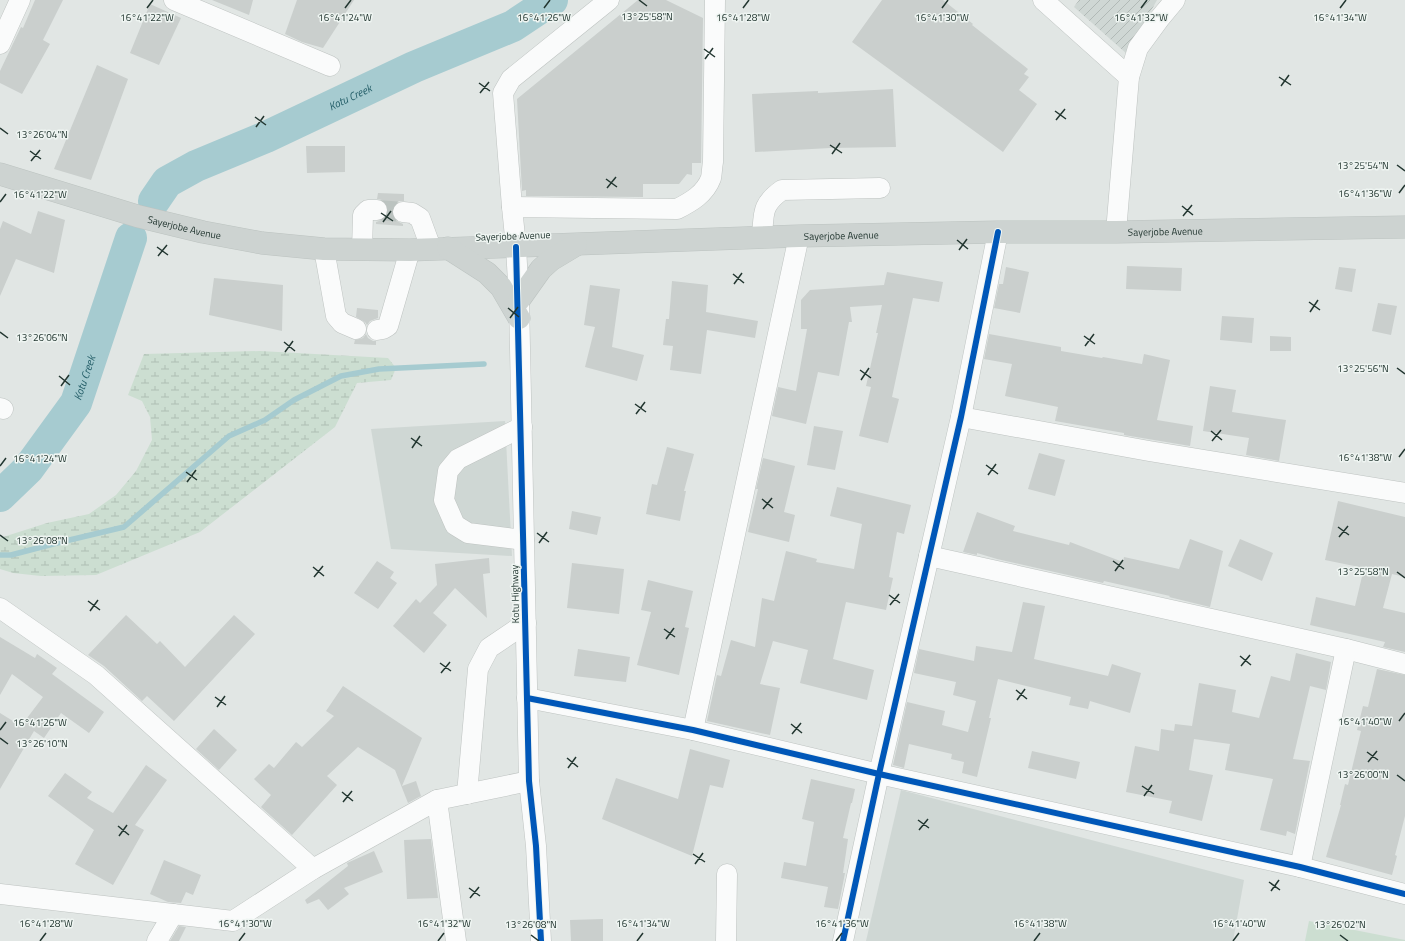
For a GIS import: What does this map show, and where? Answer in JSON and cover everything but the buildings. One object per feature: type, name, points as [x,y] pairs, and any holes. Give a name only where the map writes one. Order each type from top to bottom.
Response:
[{"type":"main road","name":"Sayerjobe Avenue","points":[[0,174],[137,216],[203,232],[262,244],[324,249],[362,250],[516,247],[800,236],[1405,227]]},
{"type":"main road","points":[[430,249],[487,273],[519,309],[541,269],[551,260],[577,244]]},
{"type":"street","points":[[174,0],[330,66]]},
{"type":"street","name":"Kotu Highway","points":[[541,941],[536,846],[529,781],[519,309],[516,247],[503,93],[511,80],[609,0]]},
{"type":"street","points":[[512,207],[676,209],[690,203],[701,194],[711,178],[713,162],[715,0]]},
{"type":"street","points":[[1043,0],[1129,77]]},
{"type":"street","points":[[1116,232],[1129,77],[1138,48],[1175,0]]},
{"type":"street","points":[[0,44],[11,8]]},
{"type":"street","points":[[762,237],[764,211],[770,198],[782,190],[880,188]]},
{"type":"street","points":[[362,250],[363,215],[368,210],[377,210]]},
{"type":"street","points":[[377,330],[388,326],[430,249],[420,218],[412,213],[404,212]]},
{"type":"street","points":[[843,941],[879,774],[961,417],[998,232]]},
{"type":"street","points":[[693,730],[800,236]]},
{"type":"street","points":[[324,249],[336,316],[342,323],[356,329]]},
{"type":"street","points":[[961,417],[1149,451],[1405,493]]},
{"type":"street","points":[[522,427],[458,459],[448,471],[444,500],[455,525],[468,533],[524,540]]},
{"type":"street","points":[[929,556],[1346,649],[1405,664]]},
{"type":"street","points":[[0,608],[96,675],[313,869]]},
{"type":"street","points":[[467,794],[478,669],[489,648],[526,623]]},
{"type":"street","points":[[1300,867],[1346,649]]},
{"type":"street","points":[[527,698],[693,730],[879,774],[1300,867],[1405,894]]},
{"type":"street","points":[[0,894],[233,922],[313,869],[437,800],[529,781]]},
{"type":"street","points":[[437,800],[456,941]]},
{"type":"street","points":[[726,941],[727,874]]},
{"type":"street","points":[[157,941],[173,914]]},
{"type":"shaded area","points":[[1079,0],[1157,0],[1127,54],[1074,7]]},
{"type":"shaded area","points":[[505,421],[512,556],[391,549],[371,429]]},
{"type":"shaded area","points":[[901,790],[1244,880],[1233,941],[866,941]]},
{"type":"green space","points":[[260,351],[388,358],[396,368],[391,380],[357,383],[335,427],[200,532],[96,575],[41,576],[13,573],[0,569],[0,538],[47,523],[89,514],[116,495],[136,471],[152,440],[150,417],[142,401],[128,395],[144,354]]},
{"type":"green space","points":[[1309,921],[1405,940],[1405,941],[1305,941]]},
{"type":"waterway","name":"Kotu Creek","points":[[154,201],[167,182],[196,166],[266,137],[414,67],[513,26],[552,0]]},
{"type":"waterway","name":"Kotu Creek","points":[[0,496],[28,469],[76,403],[131,238]]},
{"type":"waterway","points":[[0,555],[11,555],[124,527],[229,436],[265,420],[294,400],[341,376],[379,369],[484,364]]},
{"type":"tunnel","points":[[377,210],[403,212]]},
{"type":"cycle path","points":[[843,941],[879,774],[961,417],[998,232]]},
{"type":"cycle path","points":[[516,247],[529,781],[536,846],[541,941]]},
{"type":"cycle path","points":[[527,698],[693,730],[879,774],[1300,867],[1405,894]]}]
